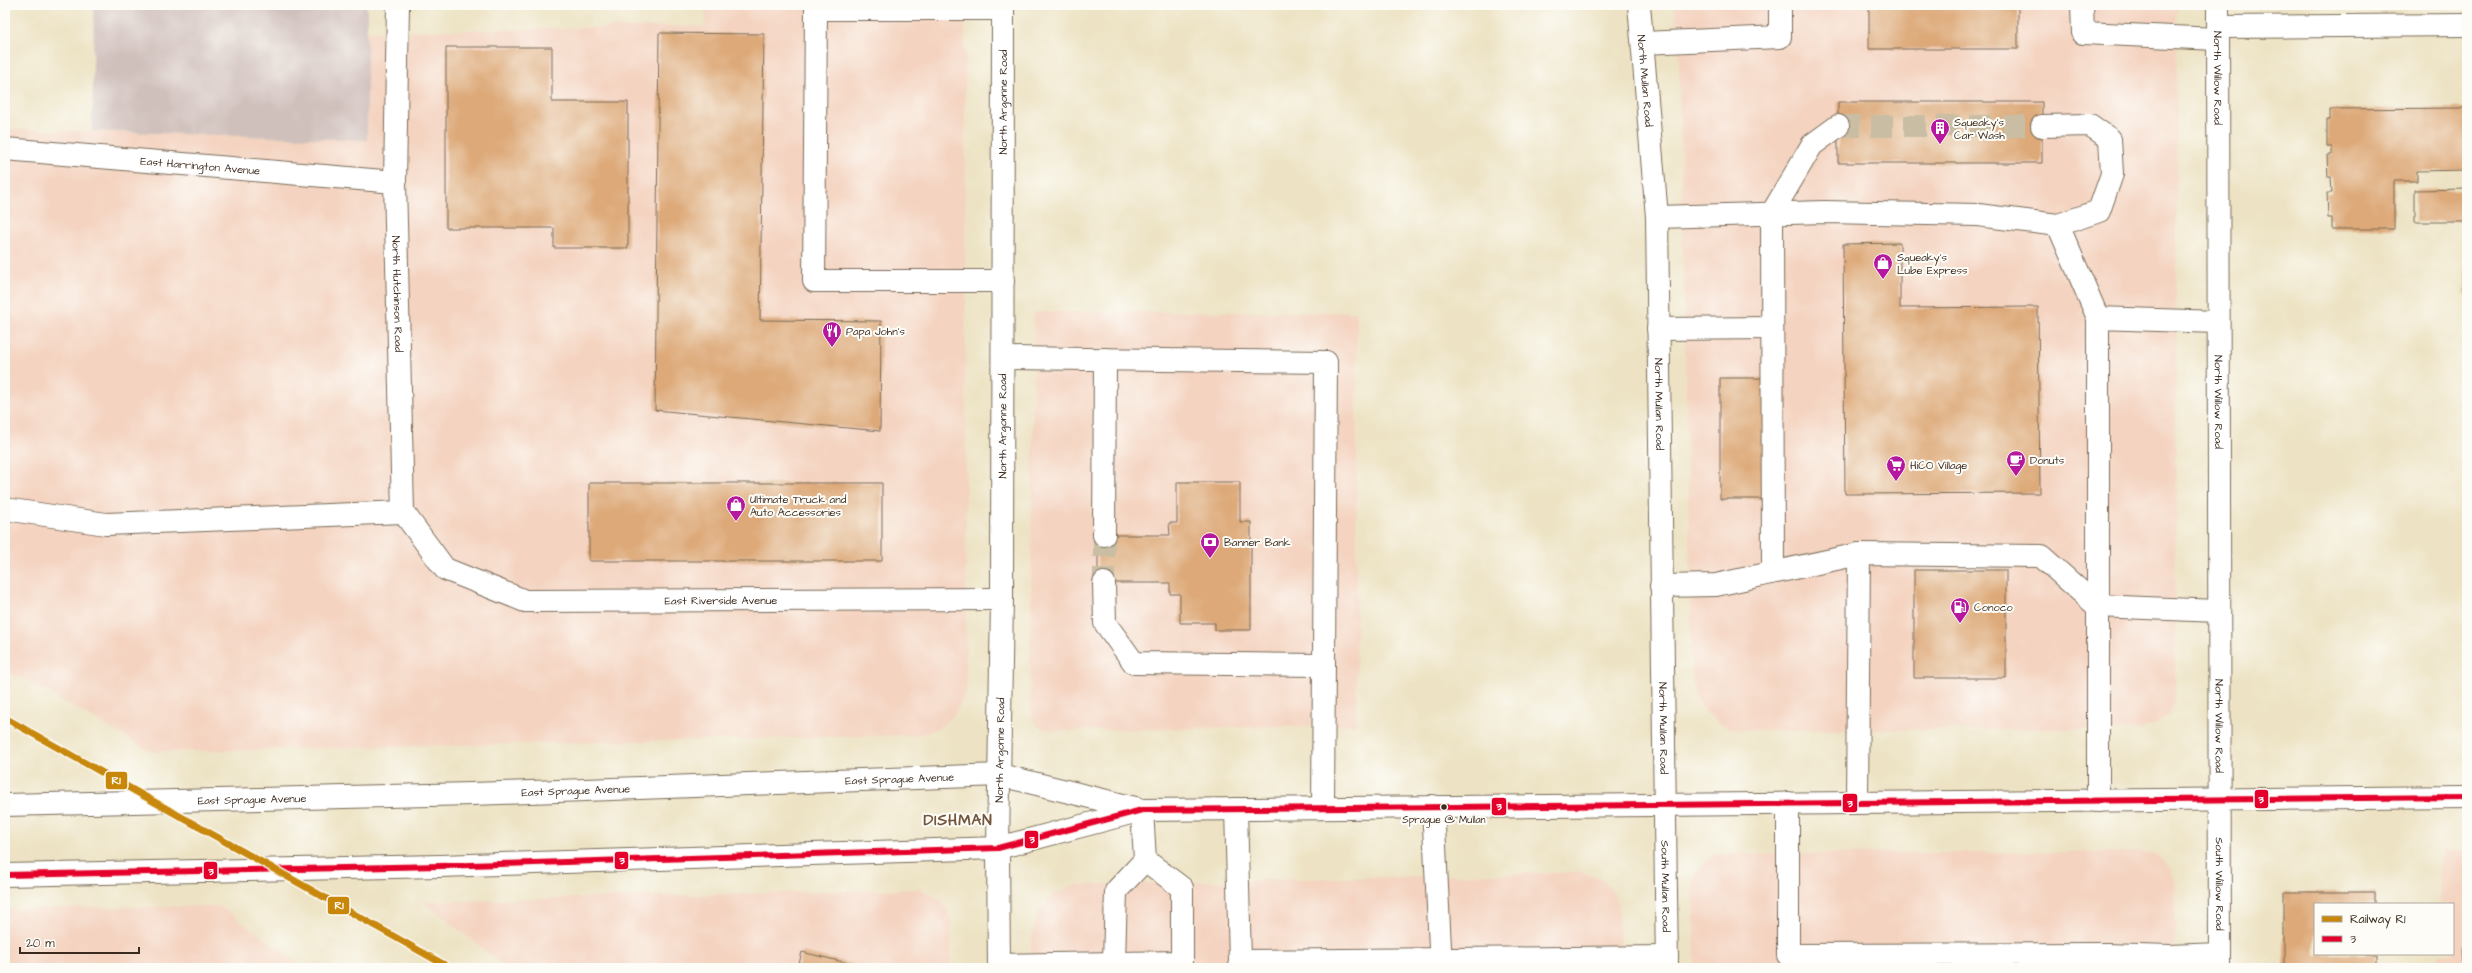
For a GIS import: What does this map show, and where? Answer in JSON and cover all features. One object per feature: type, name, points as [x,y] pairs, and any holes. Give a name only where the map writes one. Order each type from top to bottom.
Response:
[{"type":"main road","name":"North Hutchinson Road","points":[[398,5],[395,182],[403,512]]},
{"type":"main road","name":"North Mullan Road","points":[[1639,5],[1657,217],[1664,804]]},
{"type":"main road","points":[[1643,43],[1780,37],[1780,5]]},
{"type":"main road","points":[[2082,5],[2083,33],[2218,33],[2467,25]]},
{"type":"main road","name":"North Willow Road","points":[[2218,5],[2218,800]]},
{"type":"main road","points":[[1003,7],[816,8],[814,281],[1003,281]]},
{"type":"main road","name":"North Argonne Road","points":[[999,967],[998,848],[1002,599],[1003,7]]},
{"type":"main road","points":[[1657,217],[1824,212],[1978,215],[2058,225],[2099,211],[2112,174],[2110,139],[2090,125],[2042,126]]},
{"type":"main road","points":[[1773,572],[1772,213],[1812,145],[1838,126]]},
{"type":"main road","name":"East Harrington Avenue","points":[[5,149],[395,182]]},
{"type":"main road","points":[[2058,225],[2098,318],[2098,801]]},
{"type":"main road","points":[[2098,318],[2218,322]]},
{"type":"main road","points":[[1658,329],[1772,328]]},
{"type":"main road","points":[[1003,358],[1326,362],[1323,808]]},
{"type":"main road","points":[[1104,359],[1104,535]]},
{"type":"main road","points":[[5,509],[106,524],[403,512]]},
{"type":"main road","name":"East Riverside Avenue","points":[[403,512],[445,569],[525,601],[1002,599]]},
{"type":"main road","points":[[1857,802],[1858,554]]},
{"type":"main road","points":[[1661,586],[1716,585],[1858,554],[2041,556],[2097,606],[2218,611]]},
{"type":"main road","points":[[1104,583],[1104,623],[1134,663],[1324,665]]},
{"type":"main road","name":"East Sprague Avenue","points":[[5,805],[480,794],[1000,775],[1142,810]]},
{"type":"main road","name":"East Sprague Avenue","points":[[5,875],[440,866],[998,848],[1142,810],[2467,797]]},
{"type":"main road","name":"South Willow Road","points":[[2218,800],[2220,961]]},
{"type":"main road","points":[[1788,803],[1788,961],[2106,961],[2170,956],[2220,961]]},
{"type":"main road","name":"South Mullan Road","points":[[1664,804],[1667,963]]},
{"type":"main road","points":[[1433,806],[1441,964]]},
{"type":"main road","points":[[1236,809],[1240,961],[1441,964],[1667,963]]},
{"type":"main road","points":[[1114,962],[1116,891],[1145,860],[1142,810]]},
{"type":"main road","points":[[999,967],[1054,966],[1114,962],[1182,962],[1182,888],[1145,860]]},
{"type":"shaded area","points":[[94,5],[367,5],[367,140],[92,131]]},
{"type":"shaded area","points":[[706,5],[965,5],[966,692],[955,714],[938,729],[917,735],[152,752],[35,685],[5,671],[5,129],[367,140],[367,32],[705,26]]},
{"type":"shaded area","points":[[1674,5],[2177,5],[2175,701],[2167,716],[2155,725],[2139,729],[1736,730],[1720,724],[1705,711],[1696,697],[1692,678],[1679,62]]},
{"type":"shaded area","points":[[1034,312],[1357,312],[1356,725],[1054,731],[1040,728],[1033,720],[1030,708]]},
{"type":"shaded area","points":[[2441,850],[2467,850],[2467,968],[2438,968],[2439,955],[2454,955],[2454,903],[2440,903]]},
{"type":"shaded area","points":[[2142,852],[2157,856],[2169,868],[2175,882],[2175,968],[1695,968],[1693,889],[1695,875],[1703,864],[1715,854]]},
{"type":"shaded area","points":[[1579,872],[1599,877],[1612,891],[1619,907],[1620,968],[1031,968],[1031,942],[1038,912],[1054,894],[1075,885]]},
{"type":"shaded area","points":[[920,889],[942,900],[951,920],[951,968],[506,968],[425,902]]},
{"type":"shaded area","points":[[220,906],[304,968],[5,968],[5,909]]},
{"type":"building","points":[[1869,5],[2018,5],[2018,49],[1869,49]]},
{"type":"building","points":[[659,33],[764,34],[760,320],[881,321],[880,431],[655,410]]},
{"type":"building","points":[[446,47],[552,47],[552,102],[628,102],[628,248],[554,248],[554,228],[446,228]]},
{"type":"building","name":"Squeaky's Car Wash","points":[[1838,102],[2042,102],[2042,163],[1838,163]]},
{"type":"building","points":[[2467,108],[2467,170],[2417,171],[2417,181],[2394,181],[2394,229],[2332,229],[2332,218],[2328,218],[2327,193],[2332,193],[2331,177],[2328,177],[2327,155],[2332,155],[2332,147],[2327,147],[2327,120],[2330,120],[2330,109]]},
{"type":"building","points":[[2467,189],[2467,222],[2415,222],[2415,190]]},
{"type":"building","points":[[1900,243],[1900,308],[2038,307],[2040,493],[1845,494],[1843,244]]},
{"type":"building","points":[[2464,261],[2467,261],[2467,294],[2464,294]]},
{"type":"building","points":[[1720,378],[1768,378],[1768,499],[1720,499]]},
{"type":"building","name":"Banner Bank","points":[[1177,482],[1240,482],[1240,522],[1251,522],[1251,630],[1215,630],[1215,623],[1180,623],[1180,594],[1170,594],[1170,583],[1098,583],[1098,535],[1170,535],[1169,523],[1177,523]]},
{"type":"building","name":"Ultimate Truck and Auto Accessories","points":[[589,483],[882,483],[882,561],[589,561]]},
{"type":"building","name":"Conoco","points":[[1914,570],[2006,570],[2006,678],[1914,678]]},
{"type":"building","points":[[2284,892],[2375,892],[2375,903],[2314,903],[2314,955],[2376,955],[2376,968],[2284,968]]},
{"type":"building","points":[[2464,945],[2467,945],[2467,968],[2465,968]]},
{"type":"building","points":[[802,952],[864,967],[798,968]]},
{"type":"tunnel","points":[[1838,126],[2042,126]]},
{"type":"tunnel","points":[[1104,535],[1104,583]]},
{"type":"rail line","name":"R1","points":[[5,718],[450,968]]},
{"type":"transit line","name":"3","points":[[5,875],[440,866],[998,848],[1142,810],[2467,797]]},
{"type":"place","name":"Squeaky's Car Wash","points":[[1940,145]]},
{"type":"place","name":"Squeaky's Lube Express","points":[[1883,280]]},
{"type":"place","name":"Papa John's","points":[[832,348]]},
{"type":"place","name":"Donuts","points":[[2016,477]]},
{"type":"place","name":"HiCO Village","points":[[1896,482]]},
{"type":"place","name":"Ultimate Truck and Auto Accessories","points":[[736,522]]},
{"type":"place","name":"Banner Bank","points":[[1210,559]]},
{"type":"place","name":"Conoco","points":[[1960,624]]},
{"type":"place","name":"Sprague @ Mullan","points":[[1444,807]]},
{"type":"district","name":"DISHMAN","points":[[958,820]]}]
